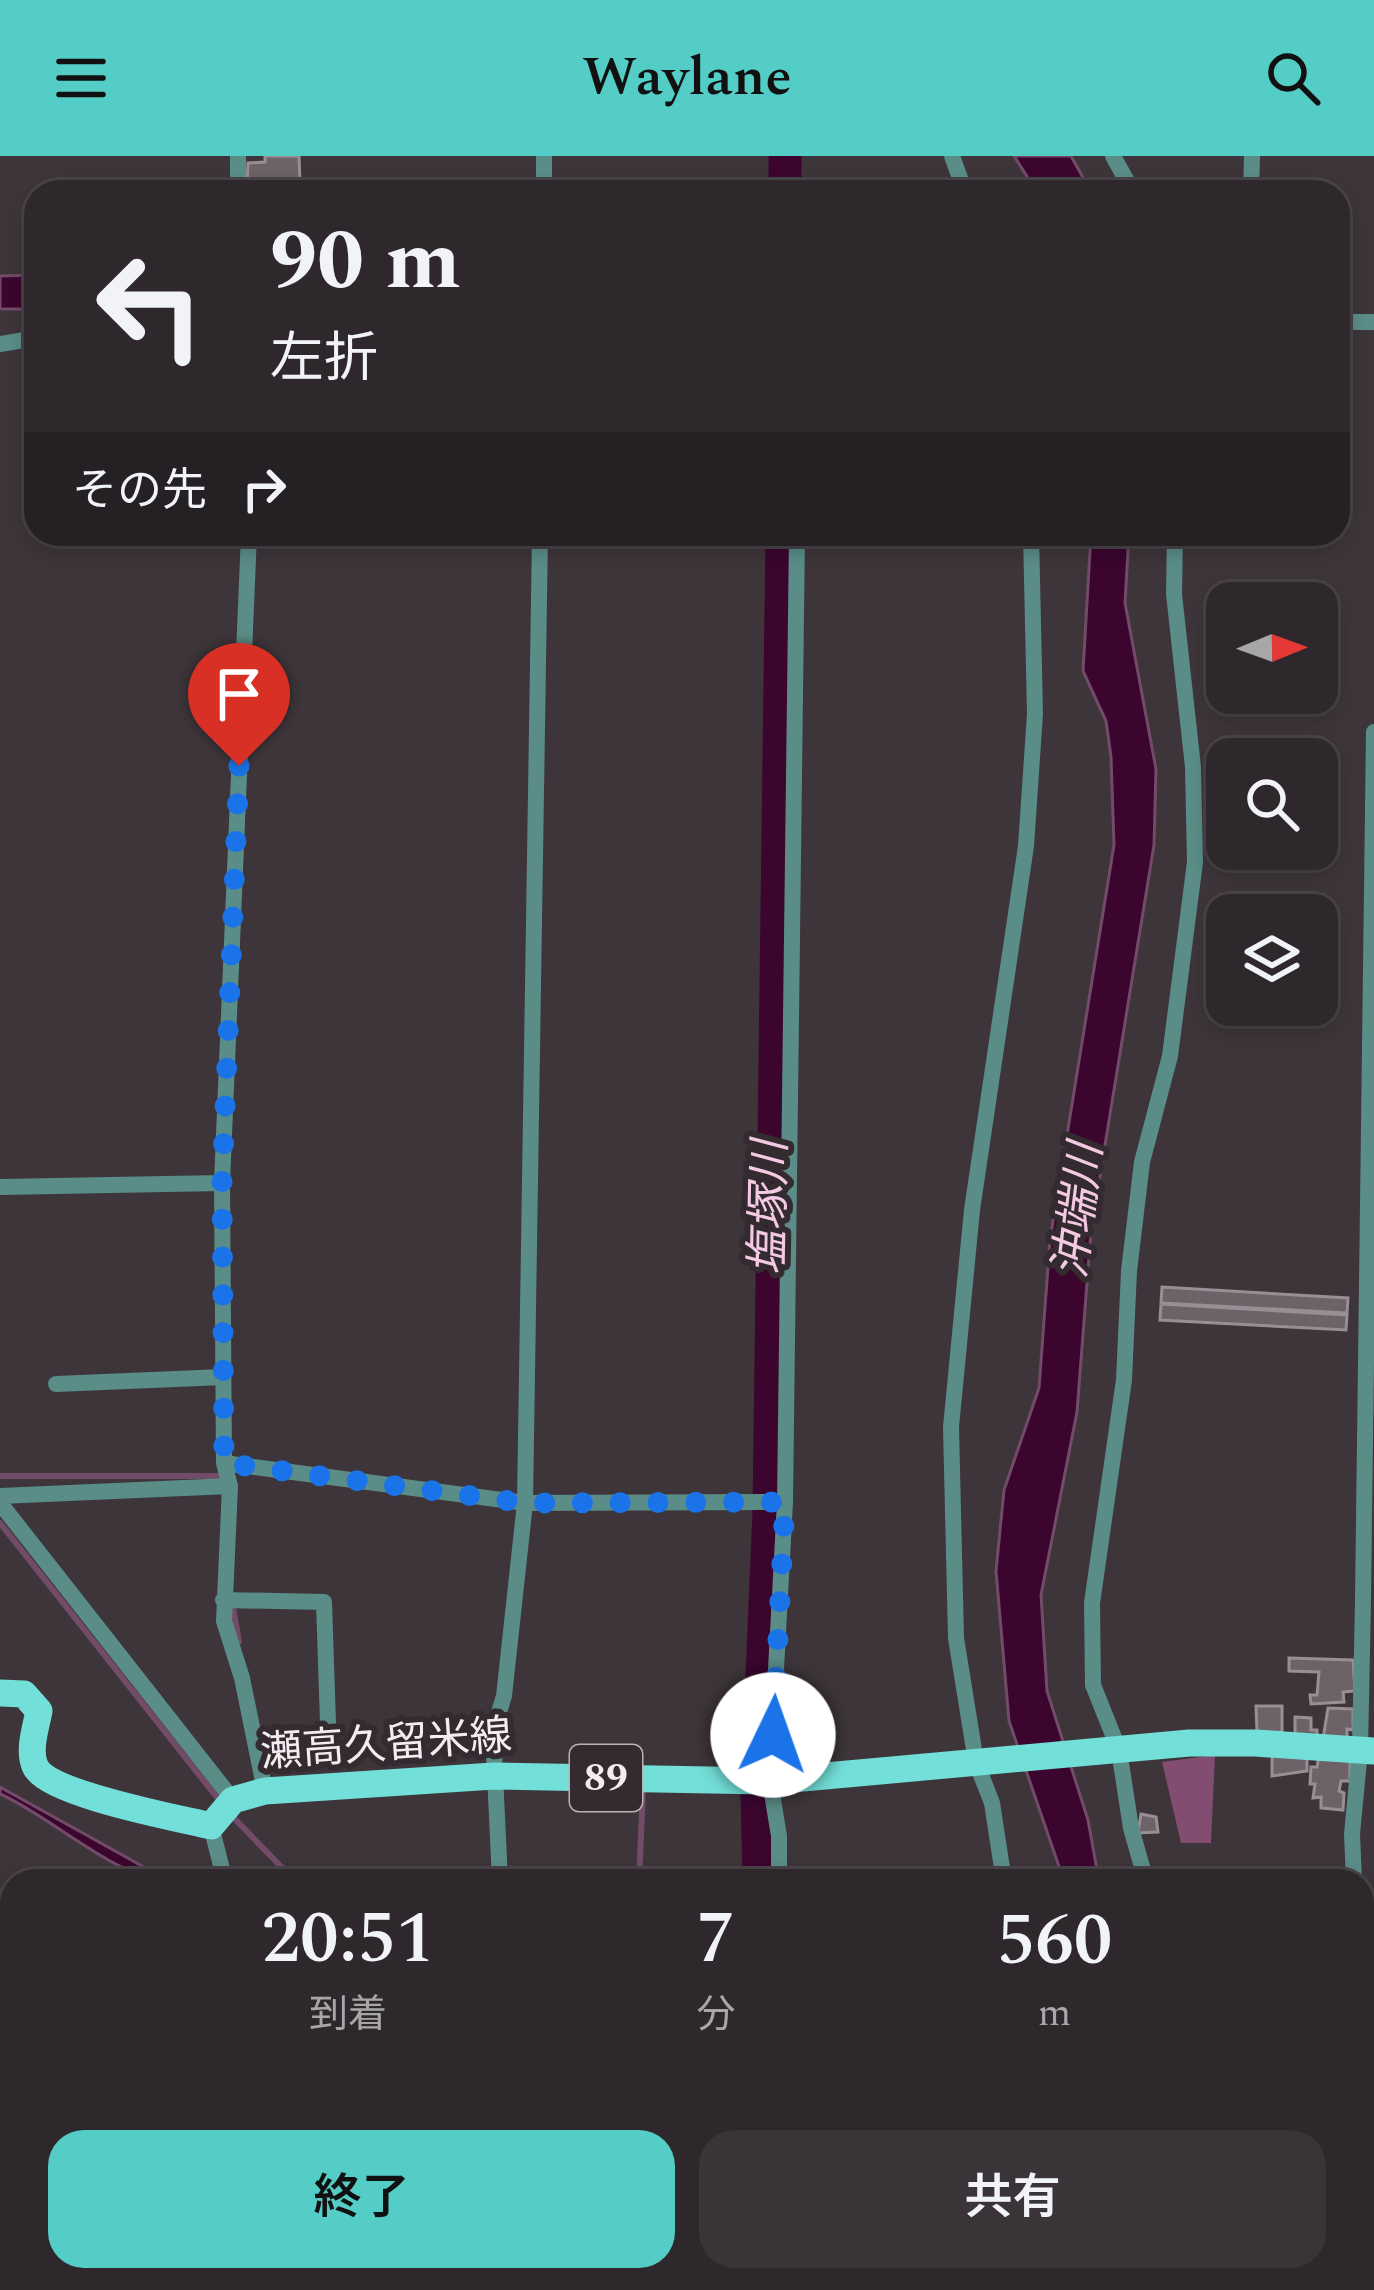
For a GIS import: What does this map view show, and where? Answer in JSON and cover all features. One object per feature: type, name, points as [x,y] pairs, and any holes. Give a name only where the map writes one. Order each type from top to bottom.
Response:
[{"type":"main road","name":"瀬高久留米線","points":[[0,1693],[24,1694],[40,1711],[32,1754],[42,1776],[73,1791],[223,1812],[266,1791],[494,1776],[770,1781],[1112,1750],[1256,1743],[1367,1751]]},
{"type":"street","points":[[249,546],[222,1183],[224,1463],[230,1486],[223,1600],[224,1621],[242,1678],[266,1791]]},
{"type":"street","points":[[499,1869],[494,1732],[504,1696],[525,1503],[540,546]]},
{"type":"street","points":[[779,1869],[770,1781],[785,1502],[796,546]]},
{"type":"street","points":[[1002,1869],[956,1638],[951,1427],[972,1210],[1026,846],[1035,714],[1031,546]]},
{"type":"street","points":[[1143,1869],[1093,1685],[1092,1603],[1124,1380],[1129,1271],[1142,1162],[1170,1056],[1195,862],[1193,767],[1174,594],[1174,546]]},
{"type":"street","points":[[1353,1869],[1352,1834],[1367,1751],[1374,732]]},
{"type":"street","points":[[0,1187],[222,1183]]},
{"type":"street","points":[[56,1384],[223,1377]]},
{"type":"street","points":[[224,1463],[525,1503],[785,1502]]},
{"type":"street","points":[[2,1506],[230,1486]]},
{"type":"street","points":[[2,1506],[223,1812],[225,1869]]},
{"type":"street","points":[[223,1600],[324,1602],[328,1724]]},
{"type":"shaded area","points":[[1215,1755],[1211,1843],[1181,1843],[1162,1762]]},
{"type":"water","points":[[1014,156],[1071,156],[1084,180],[1029,180]]},
{"type":"water","points":[[24,275],[24,309],[0,309],[0,276]]},
{"type":"water","name":"沖端川","points":[[1090,546],[1128,546],[1125,603],[1156,769],[1154,845],[1091,1231],[1077,1412],[1041,1595],[1047,1691],[1088,1820],[1097,1869],[1060,1869],[1009,1721],[996,1571],[1004,1490],[1039,1388],[1050,1240],[1114,845],[1106,721],[1083,671]]},
{"type":"water","points":[[0,1787],[147,1869],[126,1869],[106,1859],[0,1794]]},
{"type":"building","points":[[265,156],[299,156],[300,180],[247,180],[248,163],[265,162]]},
{"type":"building","points":[[1162,1287],[1348,1298],[1347,1313],[1161,1303]]},
{"type":"building","points":[[1161,1304],[1347,1315],[1346,1330],[1160,1320]]},
{"type":"building","points":[[1289,1658],[1353,1660],[1355,1691],[1343,1692],[1344,1702],[1311,1704],[1310,1695],[1317,1695],[1319,1672],[1289,1671]]},
{"type":"building","points":[[1256,1706],[1282,1706],[1282,1732],[1257,1733]]},
{"type":"building","points":[[1328,1708],[1353,1709],[1353,1730],[1347,1729],[1347,1739],[1323,1739]]},
{"type":"building","points":[[1295,1717],[1311,1718],[1317,1739],[1295,1739]]},
{"type":"building","points":[[1307,1755],[1307,1771],[1272,1776],[1272,1756]]},
{"type":"building","points":[[1350,1755],[1350,1781],[1341,1781],[1339,1791],[1344,1793],[1343,1810],[1321,1808],[1321,1797],[1313,1798],[1311,1767],[1317,1767],[1319,1756]]},
{"type":"building","points":[[1141,1814],[1156,1817],[1158,1832],[1138,1833]]},
{"type":"waterway","name":"塩塚川","points":[[785,156],[785,180]]},
{"type":"waterway","name":"塩塚川","points":[[759,1869],[757,1793],[769,1512],[782,546]]},
{"type":"waterway","points":[[0,1476],[225,1476]]},
{"type":"waterway","points":[[0,1523],[219,1800]]},
{"type":"waterway","points":[[232,1602],[239,1642]]},
{"type":"waterway","points":[[640,1869],[643,1789]]},
{"type":"waterway","points":[[231,1815],[283,1869]]},
{"type":"route","points":[[239,766],[222,1183],[224,1463],[525,1503],[785,1502],[773,1735]]}]
